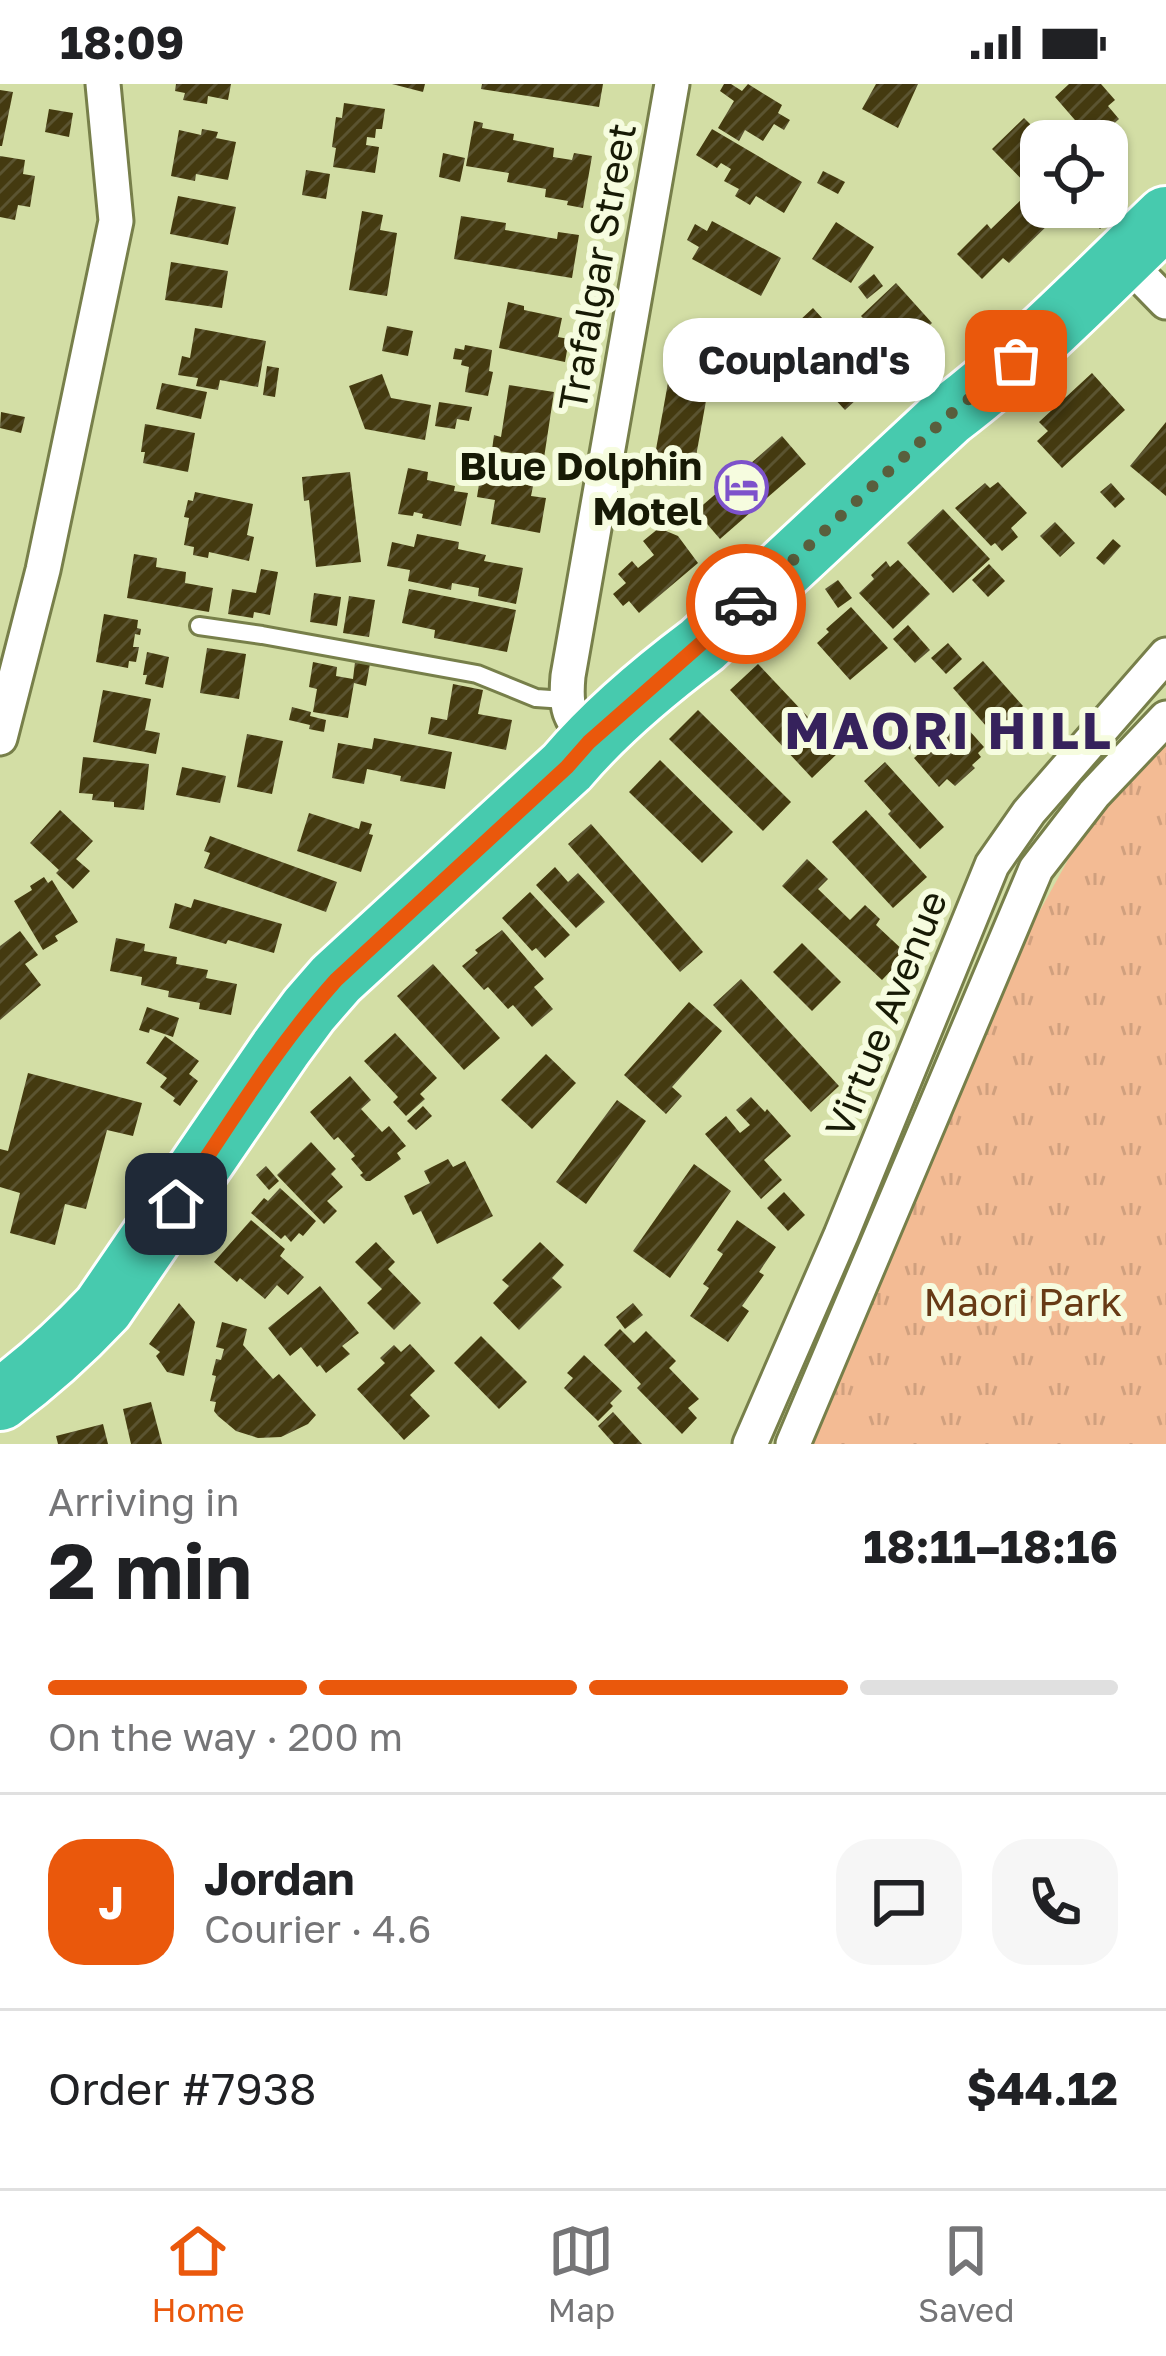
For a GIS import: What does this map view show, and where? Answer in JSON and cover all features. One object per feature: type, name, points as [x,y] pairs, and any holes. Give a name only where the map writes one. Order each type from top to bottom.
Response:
[{"type":"highway","points":[[0,1400],[38,1372],[103,1308],[309,1010],[567,767],[577,721],[664,673],[702,645],[948,416],[1073,309],[1166,217]]},
{"type":"street","points":[[0,738],[43,570],[116,221],[104,84]]},
{"type":"street","name":"Trafalgar Street","points":[[577,721],[672,84]]},
{"type":"street","points":[[1123,258],[1166,302]]},
{"type":"street","name":"Virtue Avenue","points":[[750,1444],[992,865],[1028,812],[1166,655]]},
{"type":"street","name":"Virtue Avenue","points":[[793,1444],[1036,869],[1094,794],[1166,718]]},
{"type":"lane","points":[[199,626],[477,674],[577,721]]},
{"type":"lane","points":[[916,1054],[952,1068]]},
{"type":"green space","name":"Maori Park","points":[[1166,739],[1166,1444],[807,1444],[1021,945],[1079,840]]},
{"type":"building","points":[[176,84],[231,84],[228,100],[208,96],[207,104],[183,100],[185,93],[175,91]]},
{"type":"building","points":[[392,84],[425,84],[423,92]]},
{"type":"building","points":[[482,84],[603,84],[599,107],[481,89]]},
{"type":"building","points":[[724,84],[742,91],[748,84],[782,105],[778,113],[790,120],[784,130],[774,124],[763,141],[745,130],[739,141],[718,128],[734,101],[720,91]]},
{"type":"building","points":[[876,84],[918,84],[898,128],[862,109]]},
{"type":"building","points":[[1069,84],[1101,84],[1115,100],[1108,106],[1119,119],[1075,120],[1055,97]]},
{"type":"building","points":[[0,90],[13,92],[2,146],[0,146]]},
{"type":"building","points":[[344,103],[385,109],[382,129],[376,129],[375,138],[367,137],[366,145],[379,147],[375,173],[333,167],[336,117],[342,118]]},
{"type":"building","points":[[49,109],[73,113],[69,137],[45,132]]},
{"type":"building","points":[[474,121],[483,123],[482,128],[514,134],[513,140],[554,148],[553,157],[592,156],[583,208],[545,197],[546,189],[507,182],[509,173],[466,166]]},
{"type":"building","points":[[1020,122],[1020,178],[992,149]]},
{"type":"building","points":[[202,129],[236,142],[228,180],[196,174],[195,181],[171,176],[179,130],[201,135]]},
{"type":"building","points":[[712,129],[802,182],[784,213],[756,196],[750,205],[735,196],[739,189],[724,181],[731,169],[721,163],[717,168],[696,155]]},
{"type":"building","points":[[443,153],[465,158],[460,182],[439,177]]},
{"type":"building","points":[[0,156],[25,160],[23,174],[35,176],[30,207],[18,205],[15,220],[0,217]]},
{"type":"building","points":[[306,170],[330,174],[326,199],[302,195]]},
{"type":"building","points":[[823,171],[845,182],[838,194],[817,183]]},
{"type":"building","points":[[178,196],[236,207],[228,245],[170,234]]},
{"type":"building","points":[[1020,201],[1020,228],[1045,228],[1009,263],[1003,258],[982,279],[957,254],[987,224],[991,229]]},
{"type":"building","points":[[362,211],[383,215],[380,230],[397,233],[387,296],[349,290]]},
{"type":"building","points":[[461,216],[506,223],[505,230],[557,239],[558,232],[579,235],[572,278],[454,259]]},
{"type":"building","points":[[712,221],[781,258],[761,296],[692,259],[699,247],[687,240],[695,224],[707,231]]},
{"type":"building","points":[[836,222],[874,247],[851,283],[812,259]]},
{"type":"building","points":[[171,262],[228,271],[222,308],[165,300]]},
{"type":"building","points":[[874,274],[883,286],[867,299],[858,287]]},
{"type":"building","points":[[896,283],[932,323],[897,355],[861,316]]},
{"type":"building","points":[[508,302],[562,318],[558,337],[569,339],[565,362],[499,348]]},
{"type":"building","points":[[813,308],[832,329],[816,344],[830,360],[787,400],[754,363]]},
{"type":"building","points":[[387,326],[413,331],[408,356],[382,351]]},
{"type":"building","points":[[195,328],[266,341],[258,387],[220,380],[218,390],[196,386],[198,378],[178,375],[182,356],[190,358]]},
{"type":"building","points":[[868,336],[894,365],[845,410],[818,381]]},
{"type":"building","points":[[704,339],[711,348],[721,339],[737,355],[744,348],[755,359],[737,377],[729,369],[718,379],[692,351]]},
{"type":"building","points":[[465,345],[492,350],[488,396],[465,392],[469,367],[453,359],[455,348],[464,350]]},
{"type":"building","points":[[267,366],[279,368],[275,397],[263,395]]},
{"type":"building","points":[[671,366],[711,373],[693,473],[653,466]]},
{"type":"building","points":[[1092,373],[1125,410],[1062,468],[1037,441],[1048,431],[1039,422]]},
{"type":"building","points":[[382,374],[391,398],[431,405],[425,440],[365,429],[349,386]]},
{"type":"building","points":[[162,383],[207,392],[201,419],[156,409]]},
{"type":"building","points":[[509,385],[554,392],[544,458],[492,450],[494,435],[501,437]]},
{"type":"building","points":[[439,402],[472,407],[469,421],[457,419],[455,429],[435,426]]},
{"type":"building","points":[[1,412],[25,417],[21,433],[0,428]]},
{"type":"building","points":[[1166,422],[1166,496],[1130,466]]},
{"type":"building","points":[[145,424],[195,433],[188,472],[143,463]]},
{"type":"building","points":[[782,436],[806,464],[720,539],[696,511]]},
{"type":"building","points":[[408,468],[428,472],[427,480],[468,493],[461,526],[414,512],[413,516],[398,514]]},
{"type":"building","points":[[481,471],[516,478],[515,483],[533,486],[531,496],[546,498],[540,533],[491,524],[495,500],[477,497]]},
{"type":"building","points":[[350,472],[361,562],[316,567],[302,477]]},
{"type":"building","points":[[998,482],[1027,513],[1011,528],[1018,537],[1002,551],[995,543],[991,546],[955,508],[985,483],[990,488]]},
{"type":"building","points":[[1111,483],[1125,499],[1115,508],[1100,492]]},
{"type":"building","points":[[195,492],[253,504],[247,535],[254,537],[249,561],[209,552],[208,558],[193,555],[194,547],[184,545],[189,518],[184,517]]},
{"type":"building","points":[[943,509],[990,559],[953,593],[907,543]]},
{"type":"building","points":[[1055,522],[1075,543],[1060,557],[1040,536]]},
{"type":"building","points":[[659,528],[678,536],[698,563],[639,613],[629,601],[623,606],[613,594],[626,583],[618,574],[632,561],[638,568],[654,555],[643,541]]},
{"type":"building","points":[[417,534],[459,542],[458,549],[486,555],[484,561],[523,568],[516,604],[478,596],[479,588],[452,583],[451,590],[408,581],[410,570],[387,566],[392,542],[414,547]]},
{"type":"building","points":[[1113,539],[1121,546],[1104,565],[1096,558]]},
{"type":"building","points":[[134,554],[157,558],[156,567],[186,572],[185,583],[213,588],[209,612],[127,598]]},
{"type":"building","points":[[898,560],[930,594],[893,629],[859,593],[886,561],[890,567]]},
{"type":"building","points":[[989,564],[1005,581],[988,597],[972,580]]},
{"type":"building","points":[[261,569],[278,572],[270,615],[228,614],[232,589],[256,593]]},
{"type":"building","points":[[838,580],[852,598],[838,608],[825,589]]},
{"type":"building","points":[[409,589],[516,610],[507,652],[434,638],[435,630],[402,623]]},
{"type":"building","points":[[314,593],[341,597],[337,626],[310,622]]},
{"type":"building","points":[[349,596],[375,600],[369,637],[343,633]]},
{"type":"building","points":[[851,607],[888,648],[850,680],[817,643]]},
{"type":"building","points":[[104,614],[138,620],[140,635],[135,634],[133,647],[139,647],[136,662],[129,661],[128,668],[96,662]]},
{"type":"building","points":[[908,625],[930,650],[915,663],[893,639]]},
{"type":"building","points":[[948,643],[962,659],[946,674],[931,658]]},
{"type":"building","points":[[207,648],[246,654],[239,699],[200,693]]},
{"type":"building","points":[[147,652],[169,657],[163,688],[145,684]]},
{"type":"building","points":[[983,661],[1023,706],[993,734],[953,688]]},
{"type":"building","points":[[313,662],[337,667],[336,676],[353,679],[355,662],[370,664],[366,686],[354,683],[348,718],[313,712],[317,689],[309,687]]},
{"type":"building","points":[[758,664],[840,751],[812,778],[730,690]]},
{"type":"building","points":[[453,684],[483,690],[478,714],[512,720],[506,750],[428,734],[431,717],[447,720]]},
{"type":"building","points":[[103,690],[151,699],[145,730],[160,733],[156,754],[93,742]]},
{"type":"building","points":[[292,707],[326,720],[324,732],[289,720]]},
{"type":"building","points":[[698,710],[791,802],[763,831],[669,739]]},
{"type":"building","points":[[932,710],[948,729],[959,719],[984,747],[972,765],[975,768],[955,786],[947,779],[939,787],[914,758],[929,745],[913,726]]},
{"type":"building","points":[[910,733],[921,745],[912,752],[901,740]]},
{"type":"building","points":[[247,734],[283,741],[272,794],[237,787]]},
{"type":"building","points":[[374,738],[452,752],[445,789],[367,769],[364,784],[332,778],[338,743],[372,749]]},
{"type":"building","points":[[83,757],[149,764],[144,810],[114,807],[114,802],[79,793]]},
{"type":"building","points":[[660,760],[733,832],[702,863],[629,792]]},
{"type":"building","points":[[885,762],[944,827],[920,849],[864,781]]},
{"type":"building","points":[[182,767],[226,776],[220,803],[176,795]]},
{"type":"building","points":[[60,810],[93,841],[76,859],[90,871],[73,889],[30,843]]},
{"type":"building","points":[[866,810],[927,877],[893,908],[832,842]]},
{"type":"building","points":[[309,813],[359,829],[361,821],[372,824],[361,872],[297,851]]},
{"type":"building","points":[[591,824],[703,952],[680,972],[568,844]]},
{"type":"building","points":[[210,836],[337,882],[326,912],[204,868]]},
{"type":"building","points":[[807,859],[828,879],[818,889],[850,920],[865,905],[880,919],[876,925],[907,954],[882,980],[782,886]]},
{"type":"building","points":[[555,867],[568,882],[578,873],[605,902],[576,928],[536,885]]},
{"type":"building","points":[[44,877],[48,883],[52,880],[78,922],[43,950],[14,901]]},
{"type":"building","points":[[530,892],[570,935],[545,958],[536,948],[532,951],[502,918]]},
{"type":"building","points":[[194,899],[282,924],[274,953],[169,928],[175,903],[191,908]]},
{"type":"building","points":[[502,930],[544,979],[534,987],[553,1009],[532,1027],[513,1005],[508,1009],[462,966]]},
{"type":"building","points":[[20,931],[38,955],[25,964],[41,985],[0,1020],[0,946]]},
{"type":"building","points":[[116,938],[145,944],[144,951],[177,957],[176,964],[208,970],[206,978],[237,984],[231,1015],[168,997],[169,991],[141,985],[142,977],[110,971]]},
{"type":"building","points":[[802,943],[841,982],[812,1011],[773,972]]},
{"type":"building","points":[[433,964],[500,1038],[464,1070],[397,996]]},
{"type":"building","points":[[741,979],[839,1086],[811,1112],[713,1005]]},
{"type":"building","points":[[689,1002],[722,1031],[672,1087],[682,1096],[666,1114],[624,1075]]},
{"type":"building","points":[[147,1007],[179,1018],[173,1037],[139,1030]]},
{"type":"building","points":[[395,1033],[437,1078],[420,1094],[425,1099],[406,1116],[393,1102],[398,1097],[364,1061]]},
{"type":"building","points":[[165,1036],[199,1061],[189,1074],[198,1081],[180,1106],[160,1087],[167,1078],[146,1063]]},
{"type":"building","points":[[546,1054],[576,1083],[532,1129],[501,1100]]},
{"type":"building","points":[[28,1073],[142,1103],[133,1136],[107,1130],[86,1209],[65,1204],[55,1245],[10,1233],[20,1193],[0,1187],[0,1149],[8,1151]]},
{"type":"building","points":[[350,1076],[371,1100],[361,1109],[382,1132],[389,1126],[406,1146],[397,1153],[401,1159],[370,1181],[360,1175],[351,1159],[355,1156],[310,1112]]},
{"type":"building","points":[[751,1097],[791,1136],[764,1160],[782,1180],[761,1199],[705,1134],[726,1116],[740,1133],[750,1125],[736,1110]]},
{"type":"building","points":[[617,1100],[646,1121],[586,1204],[556,1182]]},
{"type":"building","points":[[423,1106],[432,1116],[416,1130],[407,1121]]},
{"type":"building","points":[[311,1142],[336,1169],[331,1174],[343,1187],[327,1201],[337,1211],[324,1224],[277,1175]]},
{"type":"building","points":[[448,1159],[453,1167],[465,1161],[493,1216],[437,1244],[421,1211],[413,1215],[404,1196],[430,1183],[424,1171]]},
{"type":"building","points":[[694,1164],[731,1191],[670,1278],[633,1251]]},
{"type":"building","points":[[266,1166],[279,1181],[269,1190],[256,1175]]},
{"type":"building","points":[[280,1188],[316,1221],[291,1242],[251,1213]]},
{"type":"building","points":[[784,1192],[805,1215],[788,1231],[767,1208]]},
{"type":"building","points":[[251,1220],[285,1249],[280,1256],[304,1277],[288,1295],[277,1285],[265,1299],[214,1262]]},
{"type":"building","points":[[737,1220],[776,1247],[742,1306],[749,1311],[728,1342],[690,1316],[709,1288],[703,1284],[723,1254],[717,1250]]},
{"type":"building","points":[[376,1242],[395,1262],[388,1269],[421,1303],[394,1330],[367,1303],[382,1289],[355,1262]]},
{"type":"building","points":[[540,1242],[564,1265],[552,1278],[562,1287],[519,1330],[493,1303],[509,1286],[502,1280]]},
{"type":"building","points":[[320,1286],[359,1333],[342,1346],[350,1354],[326,1373],[301,1347],[290,1356],[268,1328]]},
{"type":"building","points":[[179,1303],[195,1322],[184,1376],[167,1372],[156,1356],[160,1352],[149,1344]]},
{"type":"building","points":[[633,1303],[643,1315],[625,1329],[616,1317]]},
{"type":"building","points":[[222,1322],[247,1329],[243,1345],[273,1379],[279,1374],[316,1415],[308,1424],[281,1437],[258,1438],[236,1431],[218,1416],[216,1402],[210,1401],[216,1359],[221,1360],[224,1349],[216,1347]]},
{"type":"building","points":[[620,1329],[634,1343],[646,1331],[676,1361],[669,1368],[699,1399],[688,1408],[697,1418],[682,1434],[604,1345]]},
{"type":"building","points":[[481,1336],[527,1382],[499,1409],[454,1363]]},
{"type":"building","points":[[410,1344],[435,1371],[410,1395],[430,1416],[404,1440],[357,1389],[385,1363],[380,1358],[394,1345],[401,1352]]},
{"type":"building","points":[[584,1355],[622,1391],[598,1421],[564,1388],[573,1378],[567,1373]]},
{"type":"building","points":[[151,1402],[162,1444],[131,1444],[123,1409]]},
{"type":"building","points":[[613,1412],[642,1444],[614,1444],[598,1426]]},
{"type":"building","points":[[103,1424],[108,1444],[58,1444],[56,1436]]},
{"type":"way so far","points":[[746,604],[948,416],[1016,361]]},
{"type":"place","name":"Coupland's","points":[[1016,361]]},
{"type":"place","name":"Blue Dolphin Motel","points":[[741,488]]},
{"type":"district","name":"MAORI HILL","points":[[949,731]]},
{"type":"route","points":[[176,1204],[281,1048],[336,980],[664,673],[746,604]]}]
